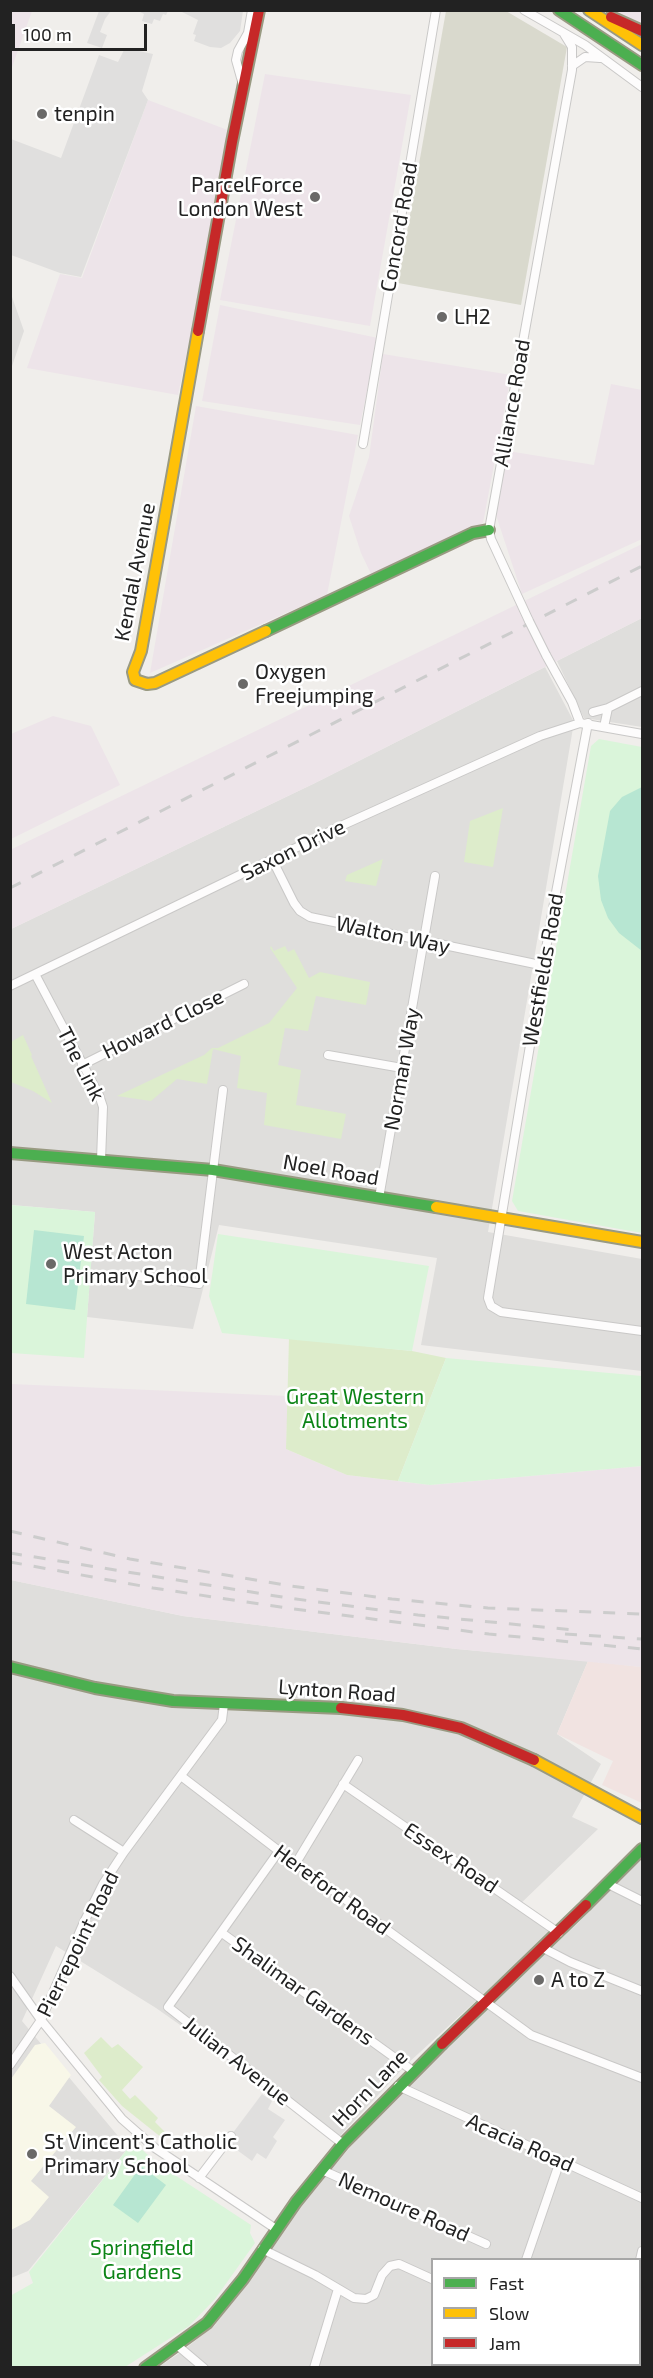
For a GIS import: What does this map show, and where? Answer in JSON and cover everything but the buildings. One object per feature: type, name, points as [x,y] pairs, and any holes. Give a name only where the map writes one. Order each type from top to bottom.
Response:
[{"type":"main road","name":"Kendal Avenue","points":[[259,10],[243,65],[243,87],[141,651],[133,672],[135,680],[147,684],[155,683],[473,533],[489,530]]},
{"type":"main road","points":[[559,10],[642,65]]},
{"type":"main road","points":[[591,10],[642,31]]},
{"type":"main road","points":[[591,10],[642,45]]},
{"type":"main road","name":"Noel Road","points":[[10,1153],[213,1170],[642,1242]]},
{"type":"main road","name":"Lynton Road","points":[[10,1667],[124,1694],[173,1701],[344,1708],[403,1715],[461,1728],[534,1760],[642,1818]]},
{"type":"main road","name":"Horn Lane","points":[[145,2367],[178,2346],[207,2323],[222,2307],[276,2229],[343,2144],[413,2071],[559,1933],[642,1849]]},
{"type":"street","name":"Kendal Avenue","points":[[243,65],[238,51],[248,33],[252,10]]},
{"type":"street","name":"Concord Road","points":[[363,444],[436,10]]},
{"type":"street","points":[[524,10],[605,59],[642,87]]},
{"type":"street","name":"Alliance Road","points":[[489,530],[572,66],[572,47],[564,33]]},
{"type":"street","points":[[572,66],[585,57],[605,59]]},
{"type":"street","points":[[489,530],[546,654],[584,723],[642,734]]},
{"type":"street","points":[[593,712],[608,708],[642,691]]},
{"type":"street","points":[[604,728],[608,708]]},
{"type":"street","name":"Saxon Drive","points":[[10,986],[273,861],[343,825],[518,746],[564,727],[584,723]]},
{"type":"street","name":"Westfields Road","points":[[584,723],[488,1298],[491,1306],[501,1312],[642,1331]]},
{"type":"street","name":"Walton Way","points":[[273,861],[294,903],[305,914],[316,919],[544,966]]},
{"type":"street","name":"Norman Way","points":[[379,1198],[435,876]]},
{"type":"street","name":"The Link","points":[[35,974],[103,1107],[101,1160]]},
{"type":"street","name":"Howard Close","points":[[82,1065],[244,984]]},
{"type":"street","points":[[328,1055],[402,1068]]},
{"type":"street","points":[[138,1276],[199,1284],[223,1090]]},
{"type":"street","name":"Pierrepoint Road","points":[[10,2066],[41,2020],[103,1884],[222,1720],[224,1704]]},
{"type":"street","points":[[296,1863],[358,1760]]},
{"type":"street","name":"Hereford Road","points":[[181,1776],[279,1851],[531,2035],[642,2078]]},
{"type":"street","name":"Essex Road","points":[[343,1784],[559,1933]]},
{"type":"street","points":[[74,1820],[124,1852]]},
{"type":"street","name":"Julian Avenue","points":[[279,1851],[168,2007],[343,2144]]},
{"type":"street","points":[[608,1884],[642,1901]]},
{"type":"street","name":"Shalimar Gardens","points":[[222,1933],[413,2071]]},
{"type":"street","points":[[543,1948],[570,1962],[642,1992]]},
{"type":"street","points":[[10,1976],[41,2020],[122,2119],[155,2148],[276,2229]]},
{"type":"street","name":"Acacia Road","points":[[398,2086],[642,2198]]},
{"type":"street","points":[[199,2178],[231,2136]]},
{"type":"street","points":[[526,2258],[560,2160]]},
{"type":"street","name":"Nemoure Road","points":[[322,2170],[486,2244]]},
{"type":"street","points":[[262,2249],[354,2298],[374,2295],[382,2275],[390,2266],[399,2264],[431,2279]]},
{"type":"street","points":[[314,2367],[338,2289]]},
{"type":"street","points":[[178,2346],[204,2367]]},
{"type":"shaded area","points":[[10,11],[32,11],[11,70]]},
{"type":"shaded area","points":[[99,11],[111,11],[100,32],[107,35],[102,48],[87,43]]},
{"type":"shaded area","points":[[138,11],[168,11],[166,15],[163,14],[160,21],[154,19],[152,24],[142,21],[144,14]]},
{"type":"shaded area","points":[[180,11],[243,11],[240,31],[230,43],[221,48],[210,47],[194,41],[196,35],[193,34],[198,20]]},
{"type":"shaded area","points":[[446,11],[506,11],[567,47],[521,305],[398,283]]},
{"type":"shaded area","points":[[605,11],[642,11],[642,24]]},
{"type":"shaded area","points":[[125,48],[153,54],[142,91],[148,100],[81,277],[60,273],[11,255],[11,139],[61,158],[99,55],[118,62]]},
{"type":"shaded area","points":[[265,74],[411,95],[370,326],[220,300]]},
{"type":"shaded area","points":[[148,100],[233,132],[178,395],[27,368],[60,274],[82,278]]},
{"type":"shaded area","points":[[11,294],[24,331],[11,369]]},
{"type":"shaded area","points":[[220,305],[378,338],[360,425],[202,401]]},
{"type":"shaded area","points":[[383,354],[511,375],[483,523],[372,576],[361,553],[349,516],[369,457]]},
{"type":"shaded area","points":[[611,384],[642,390],[642,539],[522,594],[496,515],[508,451],[594,465]]},
{"type":"shaded area","points":[[196,406],[358,435],[327,595],[150,673]]},
{"type":"shaded area","points":[[642,544],[642,618],[315,783],[11,929],[10,850]]},
{"type":"shaded area","points":[[642,618],[642,727],[584,718],[557,661]]},
{"type":"shaded area","points":[[545,667],[574,722],[488,1232],[642,1259],[642,1371],[421,1345],[437,1258],[219,1225],[193,1329],[87,1317],[95,1212],[11,1205],[11,929],[315,783]]},
{"type":"shaded area","points":[[53,716],[91,726],[120,785],[11,839],[11,734]]},
{"type":"shaded area","points":[[11,1384],[288,1396],[286,1449],[347,1475],[430,1485],[642,1466],[642,1667],[457,1649],[183,1616],[11,1580]]},
{"type":"shaded area","points":[[11,1580],[183,1616],[457,1649],[588,1661],[557,1734],[601,1764],[572,1817],[598,1829],[516,1908],[551,1932],[406,2065],[339,2137],[156,2008],[56,1946],[22,2021],[128,2148],[28,2271],[11,2278]]},
{"type":"shaded area","points":[[588,1661],[642,1667],[642,1803],[602,1785],[613,1761],[557,1734]]},
{"type":"shaded area","points":[[642,1852],[642,2367],[157,2368],[215,2325],[264,2259],[300,2205],[404,2085],[579,1922]]},
{"type":"shaded area","name":"St Vincent's Catholic Primary School","points":[[45,2043],[71,2075],[49,2106],[76,2127],[31,2181],[49,2197],[30,2220],[11,2230],[11,2079],[35,2045]]},
{"type":"shaded area","points":[[262,2094],[272,2101],[268,2109],[285,2120],[273,2137],[277,2141],[266,2159],[257,2153],[252,2161],[226,2142]]},
{"type":"green space","points":[[599,739],[642,747],[642,1233],[518,1211],[512,1201],[591,746]]},
{"type":"green space","points":[[642,787],[642,951],[619,933],[608,918],[601,900],[598,876],[610,811],[622,797]]},
{"type":"green space","points":[[503,808],[493,867],[464,862],[470,821]]},
{"type":"green space","points":[[383,859],[376,886],[345,881],[347,875]]},
{"type":"green space","points":[[271,946],[274,951],[285,946],[288,952],[294,949],[309,978],[320,972],[370,982],[366,1005],[316,996],[308,1031],[285,1028],[278,1065],[301,1070],[296,1105],[346,1114],[341,1139],[264,1125],[267,1093],[237,1088],[241,1056],[213,1049],[207,1084],[177,1079],[151,1101],[117,1096],[204,1055],[212,1048],[218,1048],[269,1023],[297,988],[270,948]]},
{"type":"green space","points":[[23,1035],[52,1103],[33,1091],[11,1082],[11,1042]]},
{"type":"green space","name":"West Acton Primary School","points":[[10,1205],[95,1212],[84,1358],[11,1353]]},
{"type":"green space","points":[[34,1230],[84,1236],[75,1310],[26,1304]]},
{"type":"green space","points":[[218,1234],[429,1266],[412,1351],[222,1333],[209,1296]]},
{"type":"green space","name":"Great Western Allotments","points":[[289,1338],[412,1351],[446,1358],[398,1481],[347,1475],[286,1449]]},
{"type":"green space","points":[[446,1358],[642,1376],[642,1466],[430,1485],[398,1481]]},
{"type":"green space","points":[[101,2037],[112,2048],[118,2044],[143,2067],[122,2090],[130,2099],[135,2095],[158,2118],[155,2122],[167,2134],[162,2138],[122,2106],[99,2080],[102,2077],[84,2053]]},
{"type":"green space","name":"Springfield Gardens","points":[[133,2142],[161,2166],[251,2225],[250,2233],[255,2243],[215,2299],[189,2326],[125,2367],[11,2367],[10,2296],[33,2283],[29,2272]]},
{"type":"green space","points":[[141,2166],[166,2185],[138,2223],[113,2205]]},
{"type":"railway","points":[[10,888],[642,566]]},
{"type":"railway","points":[[10,1531],[130,1559],[291,1586],[488,1608],[642,1614]]},
{"type":"railway","points":[[10,1553],[288,1598],[418,1615],[574,1630]]},
{"type":"railway","points":[[10,1562],[153,1588],[287,1608],[489,1634],[642,1649]]},
{"type":"railway","points":[[565,1634],[642,1639]]},
{"type":"traffic: fast","points":[[559,10],[642,65]]},
{"type":"traffic: fast","points":[[266,631],[473,533],[489,530]]},
{"type":"traffic: fast","points":[[10,1153],[213,1170],[436,1207]]},
{"type":"traffic: fast","points":[[10,1667],[95,1688],[173,1701],[341,1708]]},
{"type":"traffic: fast","points":[[586,1905],[642,1849]]},
{"type":"traffic: fast","points":[[145,2368],[207,2323],[243,2279],[296,2202],[343,2144],[442,2044]]},
{"type":"traffic: slow","points":[[589,10],[642,45]]},
{"type":"traffic: slow","points":[[198,331],[141,651],[133,672],[135,680],[147,684],[155,683],[266,631]]},
{"type":"traffic: slow","points":[[436,1207],[642,1242]]},
{"type":"traffic: slow","points":[[534,1760],[642,1818]]},
{"type":"traffic: jam","points":[[198,331],[232,142],[259,10]]},
{"type":"traffic: jam","points":[[611,17],[642,31]]},
{"type":"traffic: jam","points":[[341,1708],[403,1715],[461,1728],[534,1760]]},
{"type":"traffic: jam","points":[[442,2044],[586,1905]]},
{"type":"place","name":"tenpin","points":[[42,114]]},
{"type":"place","name":"ParcelForce London West","points":[[315,197]]},
{"type":"place","name":"LH2","points":[[442,317]]},
{"type":"place","name":"Oxygen Freejumping","points":[[243,684]]},
{"type":"place","name":"West Acton Primary School","points":[[51,1264]]},
{"type":"place","name":"A to Z","points":[[539,1980]]},
{"type":"place","name":"St Vincent's Catholic Primary School","points":[[32,2154]]}]
